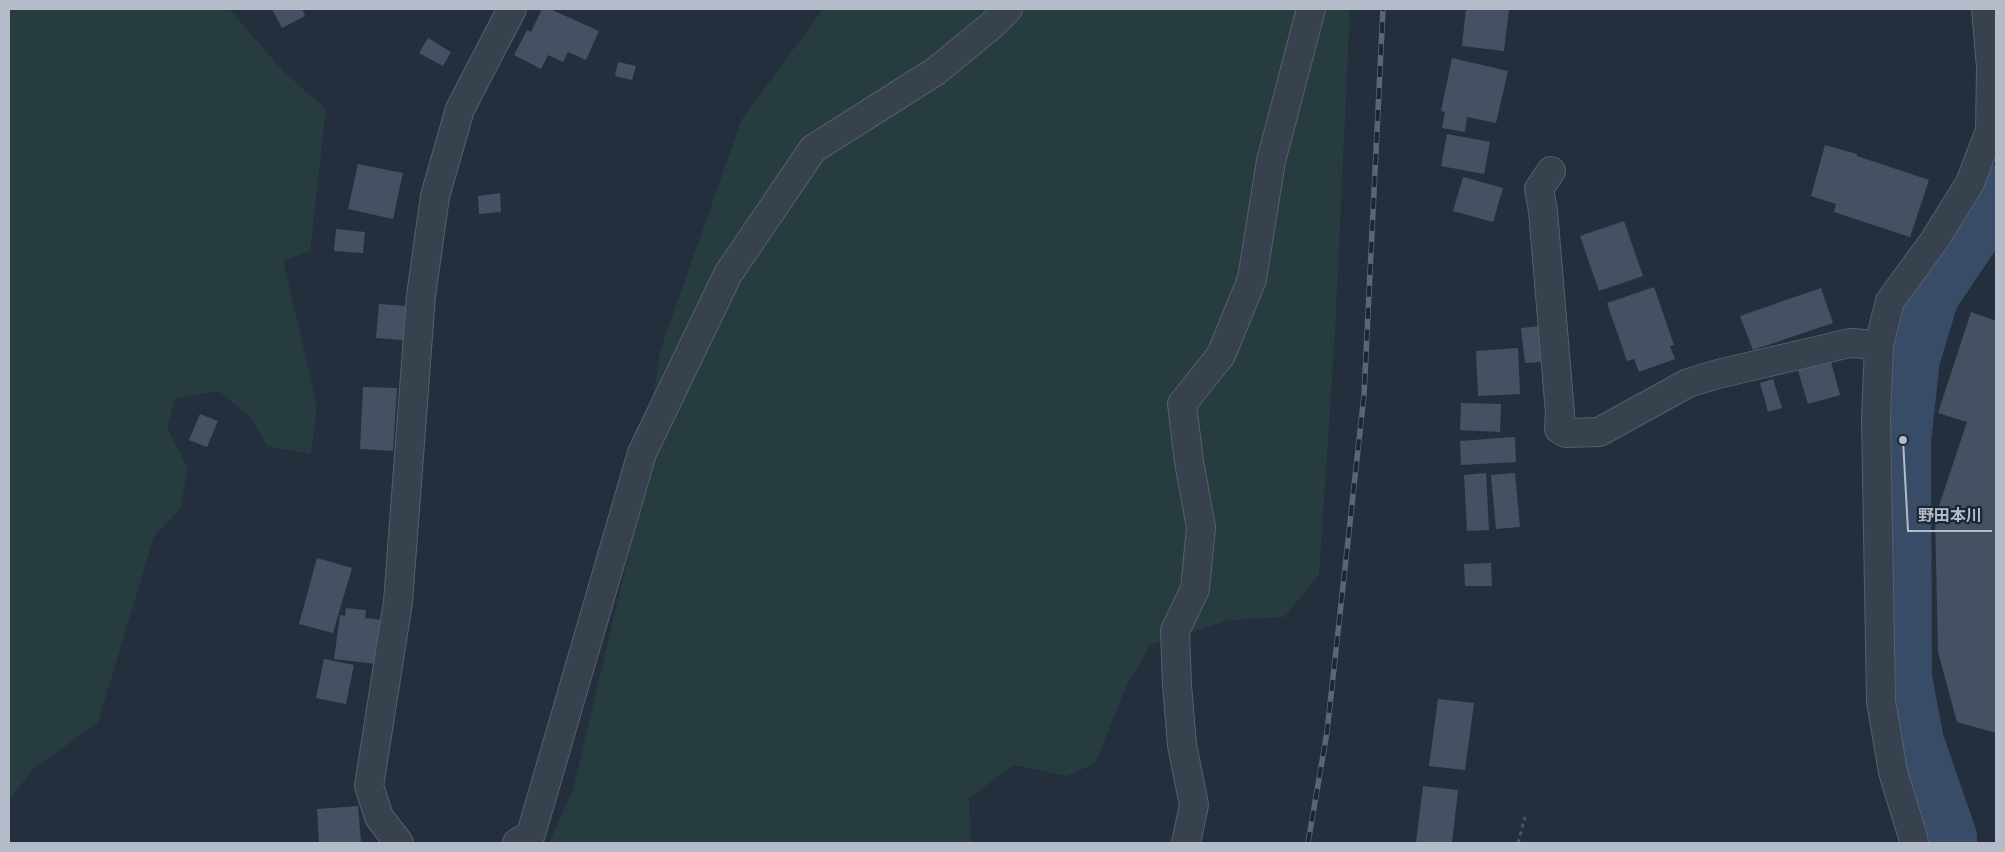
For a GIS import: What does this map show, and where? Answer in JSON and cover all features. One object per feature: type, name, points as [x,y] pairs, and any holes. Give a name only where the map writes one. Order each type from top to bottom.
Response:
[{"type":"street","points":[[399,843],[379,817],[370,786],[398,602],[421,296],[435,196],[460,109],[512,9]]},
{"type":"street","points":[[517,843],[531,834],[642,453],[728,274],[814,149],[936,71],[992,25],[1008,9]]},
{"type":"street","points":[[1186,843],[1194,805],[1182,745],[1175,631],[1195,589],[1201,527],[1189,462],[1182,404],[1220,355],[1252,279],[1271,161],[1311,9]]},
{"type":"street","points":[[1914,843],[1893,772],[1881,701],[1876,418],[1879,345],[1890,301],[1934,241],[1970,183],[1990,131],[1991,67],[1986,9]]},
{"type":"street","points":[[1551,171],[1539,189],[1543,211],[1560,413],[1559,429],[1566,433],[1599,432],[1688,382],[1850,343],[1879,345]]},
{"type":"path","points":[[1518,843],[1525,817]]},
{"type":"green space","points":[[9,9],[229,9],[283,71],[326,109],[310,251],[283,260],[317,406],[311,454],[267,446],[251,418],[219,391],[175,399],[167,428],[188,468],[180,509],[154,536],[98,722],[32,770],[9,801]]},
{"type":"green space","points":[[823,9],[1350,9],[1335,333],[1319,575],[1284,617],[1230,620],[1150,645],[1125,689],[1095,763],[1067,776],[1013,765],[969,799],[971,843],[549,843],[573,790],[629,553],[660,351],[742,119]]},
{"type":"building","points":[[272,9],[302,9],[305,16],[282,28]]},
{"type":"building","points":[[542,9],[550,9],[599,31],[586,60],[568,52],[563,62],[548,55],[541,69],[514,55],[527,30],[531,32]]},
{"type":"building","points":[[1466,9],[1509,9],[1504,51],[1462,46]]},
{"type":"building","points":[[428,38],[451,52],[443,66],[419,53]]},
{"type":"building","points":[[1452,58],[1508,71],[1496,123],[1467,117],[1465,132],[1442,128],[1445,112],[1441,111]]},
{"type":"building","points":[[618,62],[636,66],[632,80],[615,76]]},
{"type":"building","points":[[1447,134],[1490,142],[1484,174],[1441,166]]},
{"type":"building","points":[[1825,145],[1857,154],[1857,156],[1929,180],[1910,237],[1834,212],[1836,204],[1811,196]]},
{"type":"building","points":[[358,164],[403,173],[393,219],[348,209]]},
{"type":"building","points":[[1463,177],[1503,188],[1493,222],[1453,211]]},
{"type":"building","points":[[500,193],[501,212],[479,214],[478,196]]},
{"type":"building","points":[[1624,221],[1643,276],[1599,291],[1580,236]]},
{"type":"building","points":[[336,229],[365,232],[363,253],[334,251]]},
{"type":"building","points":[[1654,287],[1674,345],[1670,346],[1675,359],[1639,372],[1634,359],[1627,361],[1607,303]]},
{"type":"building","points":[[1821,288],[1833,323],[1753,350],[1740,316]]},
{"type":"building","points":[[379,304],[406,306],[403,340],[376,338]]},
{"type":"building","points":[[1971,312],[1996,321],[1996,733],[1957,722],[1938,652],[1935,518],[1967,422],[1938,413]]},
{"type":"building","points":[[1549,325],[1553,361],[1525,363],[1521,328]]},
{"type":"building","points":[[1518,348],[1520,394],[1478,396],[1476,351]]},
{"type":"building","points":[[1830,358],[1840,395],[1808,404],[1797,367]]},
{"type":"building","points":[[1773,379],[1782,408],[1768,412],[1760,383]]},
{"type":"building","points":[[363,387],[397,388],[393,451],[360,449]]},
{"type":"building","points":[[1461,403],[1501,404],[1500,432],[1460,430]]},
{"type":"building","points":[[200,414],[218,421],[207,447],[189,440]]},
{"type":"building","points":[[1515,437],[1516,462],[1461,465],[1460,441]]},
{"type":"building","points":[[1486,473],[1489,530],[1467,531],[1464,475]]},
{"type":"building","points":[[1515,473],[1520,527],[1496,529],[1491,475]]},
{"type":"building","points":[[317,558],[352,568],[333,633],[299,624]]},
{"type":"building","points":[[1491,563],[1492,586],[1465,586],[1464,564]]},
{"type":"building","points":[[346,608],[366,610],[365,618],[382,620],[377,664],[334,659],[340,615],[345,616]]},
{"type":"building","points":[[324,659],[354,665],[346,704],[316,698]]},
{"type":"building","points":[[1438,699],[1474,703],[1465,770],[1429,766]]},
{"type":"building","points":[[1423,786],[1458,790],[1452,843],[1416,843]]},
{"type":"building","points":[[358,806],[361,843],[319,843],[317,809]]},
{"type":"waterway","points":[[1949,843],[1949,837],[1916,742],[1904,678],[1903,440],[1912,359],[1931,296],[1988,211],[1996,193]]},
{"type":"railway","points":[[1308,843],[1327,732],[1364,395],[1383,9]]},
{"type":"place","name":"野田本川","points":[[1903,440]]}]
